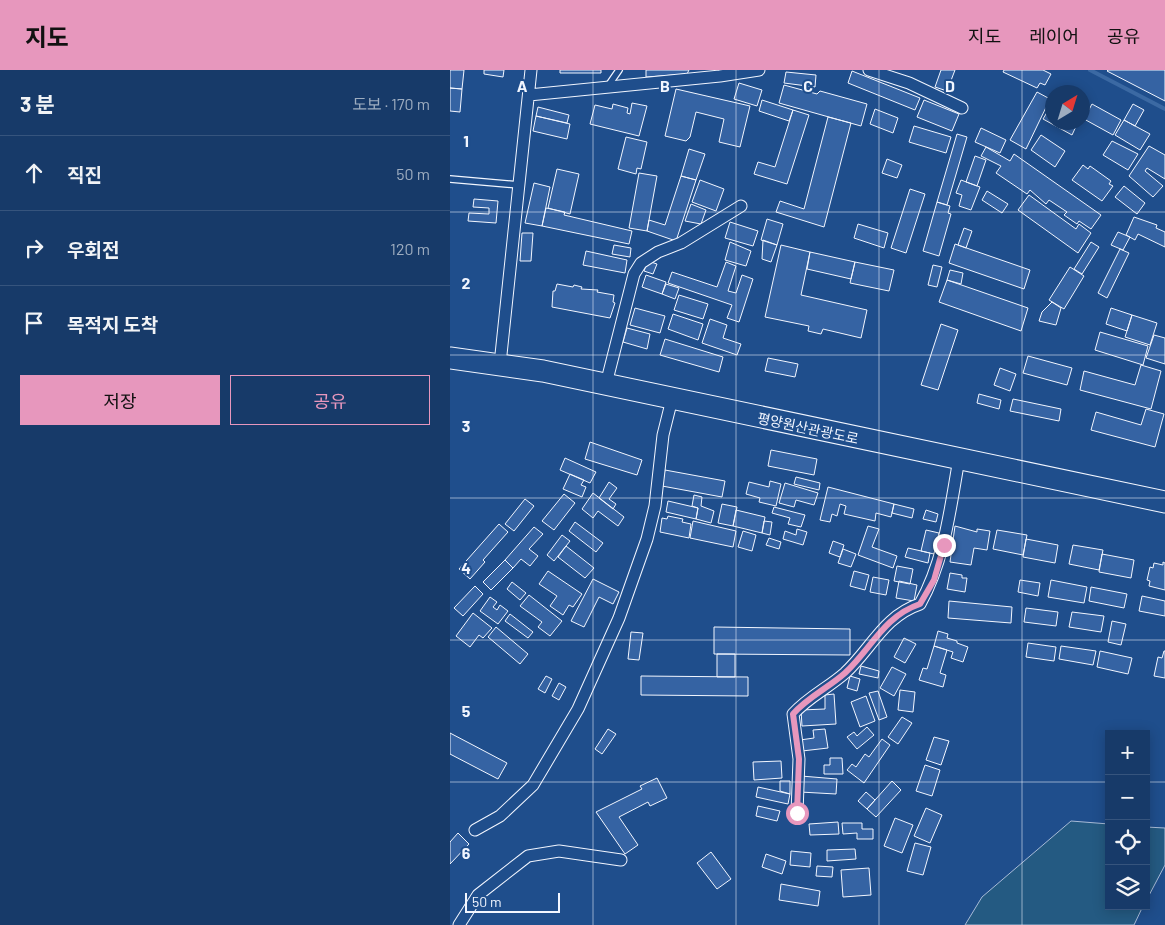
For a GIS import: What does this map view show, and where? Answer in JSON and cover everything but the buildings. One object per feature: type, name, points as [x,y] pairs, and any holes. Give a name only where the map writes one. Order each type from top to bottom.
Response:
[{"type":"highway","name":"평양원산관광도로","points":[[450,358],[500,364],[606,384],[1165,502]]},
{"type":"street","points":[[500,364],[531,70]]},
{"type":"street","points":[[529,95],[698,74],[720,76],[759,70]]},
{"type":"street","points":[[869,70],[909,83],[962,108]]},
{"type":"street","points":[[606,384],[634,274],[641,263],[658,252],[681,243],[741,206]]},
{"type":"street","points":[[475,830],[500,816],[533,785],[578,709],[619,618],[647,539],[655,506],[663,435],[672,399]]},
{"type":"street","points":[[797,813],[799,759],[793,714],[801,705],[846,673],[886,626],[905,609],[920,604],[934,580],[940,561],[959,459]]},
{"type":"street","points":[[459,925],[478,895],[528,856],[560,851],[620,860]]},
{"type":"lane","points":[[608,86],[619,70]]},
{"type":"lane","points":[[450,179],[519,185]]},
{"type":"shaded area","points":[[1071,821],[1105,824],[1105,910],[1141,910],[1134,925],[965,925],[982,897]]},
{"type":"shaded area","points":[[1150,827],[1165,828],[1165,865],[1150,893]]},
{"type":"waterway","points":[[1090,70],[1165,109]]},
{"type":"route","points":[[797,813],[799,759],[793,714],[801,705],[846,673],[886,626],[905,609],[920,604],[934,580],[944,545]]}]
